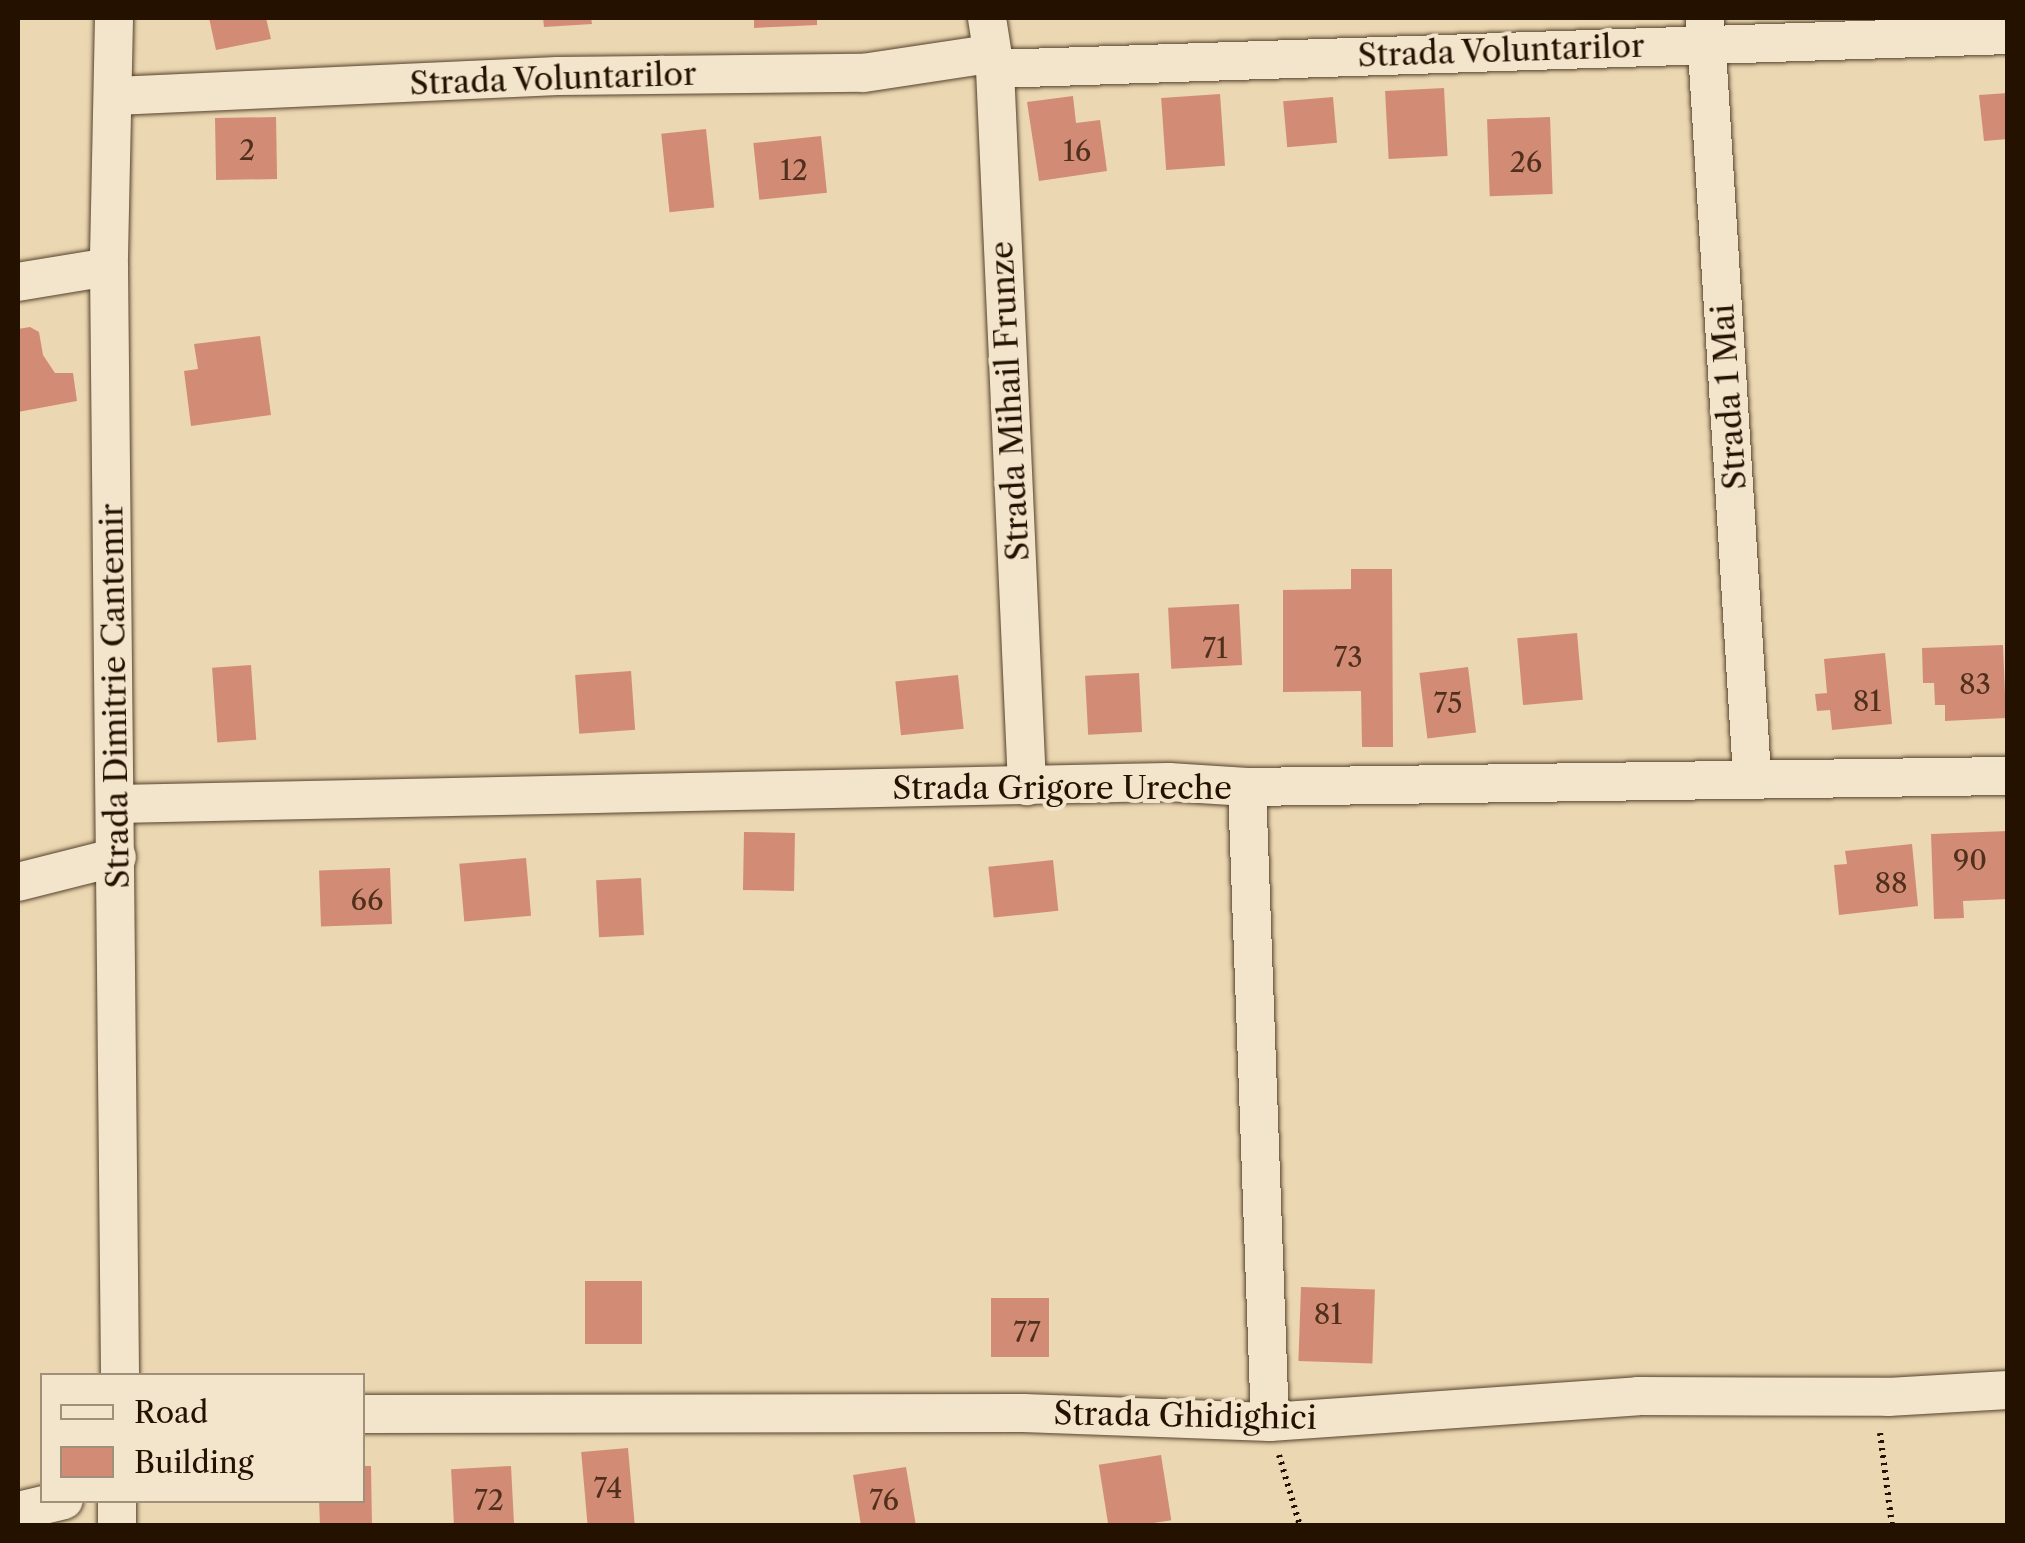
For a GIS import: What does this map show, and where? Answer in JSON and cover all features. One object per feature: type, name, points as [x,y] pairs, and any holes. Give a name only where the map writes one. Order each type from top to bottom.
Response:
[{"type":"street","name":"Strada Dimitrie Cantemir","points":[[114,18],[116,96],[109,267],[120,1373]]},
{"type":"street","name":"Strada Voluntarilor","points":[[116,96],[558,76],[863,73],[990,47],[1706,31],[2008,35]]},
{"type":"street","name":"Strada 1 Mai","points":[[1706,31],[1752,776]]},
{"type":"street","name":"Strada Mihail Frunze","points":[[990,47],[1027,786]]},
{"type":"street","points":[[18,282],[109,267]]},
{"type":"street","name":"Strada Grigore Ureche","points":[[116,804],[1027,786],[2008,776]]},
{"type":"street","points":[[1247,786],[1270,1422]]},
{"type":"street","points":[[18,882],[116,858]]},
{"type":"street","name":"Strada Ghidighici","points":[[365,1414],[1022,1413],[1270,1422],[1638,1396],[1875,1397],[2008,1390]]},
{"type":"street","points":[[18,1511],[51,1503]]},
{"type":"path","points":[[1875,1397],[1892,1526]]},
{"type":"path","points":[[1270,1422],[1300,1526]]},
{"type":"building","points":[[209,18],[266,18],[271,39],[216,50]]},
{"type":"building","points":[[543,18],[591,18],[592,24],[544,27]]},
{"type":"building","points":[[754,18],[817,18],[817,25],[754,28]]},
{"type":"building","points":[[1444,88],[1448,156],[1389,159],[1385,91]]},
{"type":"building","points":[[2008,93],[2008,139],[1984,141],[1979,95]]},
{"type":"building","points":[[1220,94],[1225,166],[1166,170],[1161,98]]},
{"type":"building","points":[[1073,96],[1076,123],[1100,120],[1107,171],[1039,181],[1027,102]]},
{"type":"building","points":[[1333,97],[1337,143],[1287,147],[1283,101]]},
{"type":"building","points":[[276,117],[277,179],[216,180],[215,118]]},
{"type":"building","points":[[1550,117],[1553,194],[1490,196],[1487,119]]},
{"type":"building","points":[[706,129],[714,208],[670,212],[661,134]]},
{"type":"building","points":[[821,136],[827,193],[759,200],[753,143]]},
{"type":"building","points":[[30,327],[39,332],[43,355],[55,373],[73,373],[77,401],[18,412],[18,329]]},
{"type":"building","points":[[260,336],[271,415],[191,426],[184,371],[198,369],[194,344]]},
{"type":"building","points":[[1351,569],[1392,569],[1393,747],[1362,747],[1361,691],[1283,692],[1283,590],[1351,589]]},
{"type":"building","points":[[1239,604],[1242,665],[1171,669],[1168,608]]},
{"type":"building","points":[[1577,633],[1583,700],[1523,705],[1517,638]]},
{"type":"building","points":[[2003,645],[2006,718],[1945,721],[1945,705],[1935,705],[1934,683],[1923,683],[1922,648]]},
{"type":"building","points":[[1885,653],[1892,724],[1832,730],[1830,710],[1817,711],[1815,694],[1827,693],[1824,659]]},
{"type":"building","points":[[251,665],[256,740],[217,743],[212,668]]},
{"type":"building","points":[[1468,667],[1476,733],[1427,738],[1419,673]]},
{"type":"building","points":[[631,671],[635,730],[579,734],[575,675]]},
{"type":"building","points":[[1139,673],[1142,732],[1088,735],[1085,676]]},
{"type":"building","points":[[958,675],[964,729],[901,735],[895,682]]},
{"type":"building","points":[[2008,831],[2008,899],[1963,901],[1964,918],[1934,919],[1931,834]]},
{"type":"building","points":[[744,832],[795,833],[794,891],[743,890]]},
{"type":"building","points":[[1912,844],[1918,906],[1839,915],[1834,865],[1847,864],[1845,851]]},
{"type":"building","points":[[526,858],[531,916],[464,922],[459,864]]},
{"type":"building","points":[[1053,860],[1058,911],[994,918],[988,867]]},
{"type":"building","points":[[390,868],[392,924],[321,926],[319,870]]},
{"type":"building","points":[[641,878],[644,935],[599,937],[596,880]]},
{"type":"building","points":[[585,1281],[642,1281],[642,1344],[585,1344]]},
{"type":"building","points":[[1301,1287],[1375,1290],[1372,1364],[1298,1361]]},
{"type":"building","points":[[991,1298],[1049,1298],[1049,1357],[991,1357]]},
{"type":"building","points":[[628,1448],[635,1526],[588,1526],[581,1452]]},
{"type":"building","points":[[1161,1455],[1171,1520],[1108,1526],[1099,1465]]},
{"type":"building","points":[[365,1466],[371,1466],[372,1526],[320,1526],[319,1503],[365,1503]]},
{"type":"building","points":[[511,1466],[514,1526],[454,1526],[451,1469]]},
{"type":"building","points":[[906,1467],[916,1526],[861,1526],[853,1475]]}]
